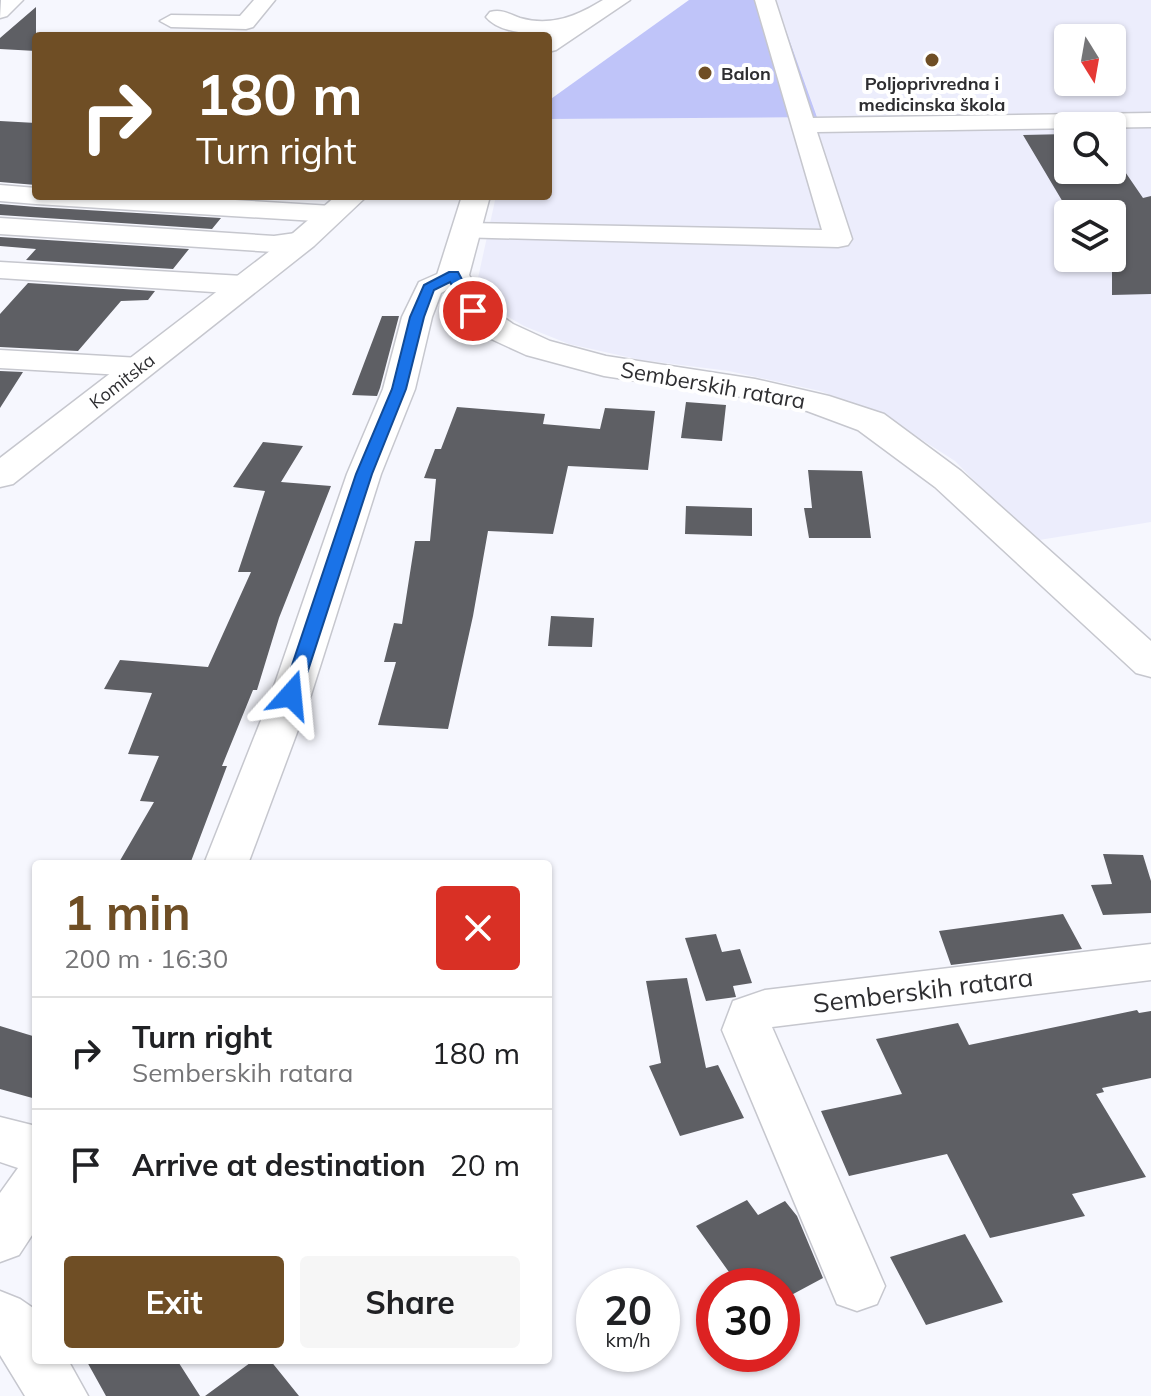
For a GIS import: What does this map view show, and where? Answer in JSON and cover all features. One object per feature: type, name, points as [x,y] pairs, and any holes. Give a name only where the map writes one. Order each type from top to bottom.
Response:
[{"type":"main road","points":[[552,42],[619,0]]},
{"type":"main road","points":[[497,18],[531,27],[580,23]]},
{"type":"main road","points":[[303,240],[331,225],[365,200]]},
{"type":"main road","name":"Komitska","points":[[0,476],[303,240],[342,205]]},
{"type":"main road","points":[[453,275],[471,206]]},
{"type":"main road","name":"Semberskih ratara","points":[[453,275],[473,311],[501,331],[538,348],[604,366],[755,389],[817,403],[871,422],[948,479],[1151,664]]},
{"type":"street","points":[[0,12],[13,0]]},
{"type":"street","points":[[171,21],[246,23],[265,0]]},
{"type":"street","points":[[471,206],[838,239],[765,0]]},
{"type":"street","points":[[803,125],[1151,120]]},
{"type":"street","points":[[0,193],[32,196]]},
{"type":"street","name":"Komitska","points":[[175,200],[342,205]]},
{"type":"street","points":[[0,226],[274,244],[303,240]]},
{"type":"street","points":[[0,270],[243,285]]},
{"type":"street","points":[[228,860],[291,695],[364,474],[399,389],[417,317],[429,288],[453,275]]},
{"type":"street","points":[[0,359],[140,367]]},
{"type":"street","name":"Semberskih ratara","points":[[857,1286],[747,1030],[750,1014],[765,1009],[1151,962]]},
{"type":"street","points":[[0,1139],[20,1147],[32,1148]]},
{"type":"street","points":[[0,1238],[32,1190]]},
{"type":"street","points":[[0,1317],[16,1329],[32,1355]]},
{"type":"street","points":[[38,1364],[58,1396]]},
{"type":"shaded area","points":[[689,0],[775,0],[817,117],[552,119],[552,98]]},
{"type":"shaded area","points":[[775,0],[1151,0],[1151,522],[1033,541],[955,461],[880,413],[820,391],[729,371],[641,360],[569,344],[524,326],[503,314],[489,300],[478,278],[495,200],[552,200],[552,119],[817,116]]},
{"type":"building","points":[[36,7],[32,51],[0,49],[0,38]]},
{"type":"building","points":[[0,121],[32,123],[32,185],[0,182]]},
{"type":"building","points":[[1054,134],[1054,184],[1126,184],[1126,173],[1143,198],[1151,196],[1151,294],[1112,295],[1112,272],[1126,272],[1126,200],[1062,200],[1023,135]]},
{"type":"building","points":[[0,204],[221,218],[212,229],[0,215]]},
{"type":"building","points":[[0,237],[189,249],[173,269],[26,260],[36,249],[0,246]]},
{"type":"building","points":[[28,283],[155,291],[148,300],[121,301],[78,351],[0,347],[0,314]]},
{"type":"building","points":[[382,316],[399,316],[377,396],[352,395]]},
{"type":"building","points":[[0,371],[23,372],[0,408]]},
{"type":"building","points":[[686,402],[726,405],[722,441],[681,438]]},
{"type":"building","points":[[457,407],[545,414],[543,424],[600,429],[605,408],[655,411],[648,470],[568,466],[553,534],[488,531],[448,729],[378,725],[396,662],[384,662],[394,623],[402,624],[415,541],[430,541],[436,479],[424,478],[435,449],[441,449]]},
{"type":"building","points":[[263,442],[303,446],[281,482],[331,486],[279,618],[257,690],[253,690],[222,766],[227,766],[192,860],[120,860],[154,802],[140,801],[159,756],[128,754],[152,693],[104,689],[120,660],[208,667],[251,572],[238,572],[265,491],[233,487]]},
{"type":"building","points":[[808,470],[862,471],[871,538],[809,538],[804,508],[812,508]]},
{"type":"building","points":[[686,506],[752,508],[752,536],[685,534]]},
{"type":"building","points":[[551,616],[594,618],[592,647],[548,646]]},
{"type":"building","points":[[1103,854],[1143,855],[1151,881],[1151,913],[1103,915],[1091,885],[1112,884]]},
{"type":"building","points":[[1063,914],[1082,949],[951,965],[939,931]]},
{"type":"building","points":[[716,934],[722,952],[740,949],[752,983],[733,986],[736,997],[706,1001],[685,938]]},
{"type":"building","points":[[687,978],[706,1068],[718,1065],[744,1118],[680,1136],[649,1066],[661,1063],[646,981]]},
{"type":"building","points":[[1137,1010],[1139,1013],[1151,1011],[1151,1078],[1102,1088],[1104,1092],[1096,1094],[1146,1177],[1072,1194],[1085,1216],[990,1238],[947,1154],[849,1176],[821,1111],[902,1094],[876,1039],[958,1023],[969,1045]]},
{"type":"building","points":[[0,1026],[32,1036],[32,1098],[0,1089]]},
{"type":"building","points":[[747,1200],[758,1215],[785,1201],[797,1216],[823,1278],[800,1290],[800,1268],[726,1268],[696,1226]]},
{"type":"building","points":[[965,1234],[1003,1302],[926,1325],[890,1257]]},
{"type":"building","points":[[88,1364],[180,1364],[200,1396],[106,1396]]},
{"type":"building","points":[[249,1364],[273,1364],[299,1396],[205,1396]]},
{"type":"place","name":"Poljoprivredna i medicinska škola","points":[[932,60]]},
{"type":"place","name":"Balon","points":[[705,73]]},
{"type":"route","points":[[291,695],[364,474],[399,389],[417,317],[429,288],[453,275],[473,311]]}]
